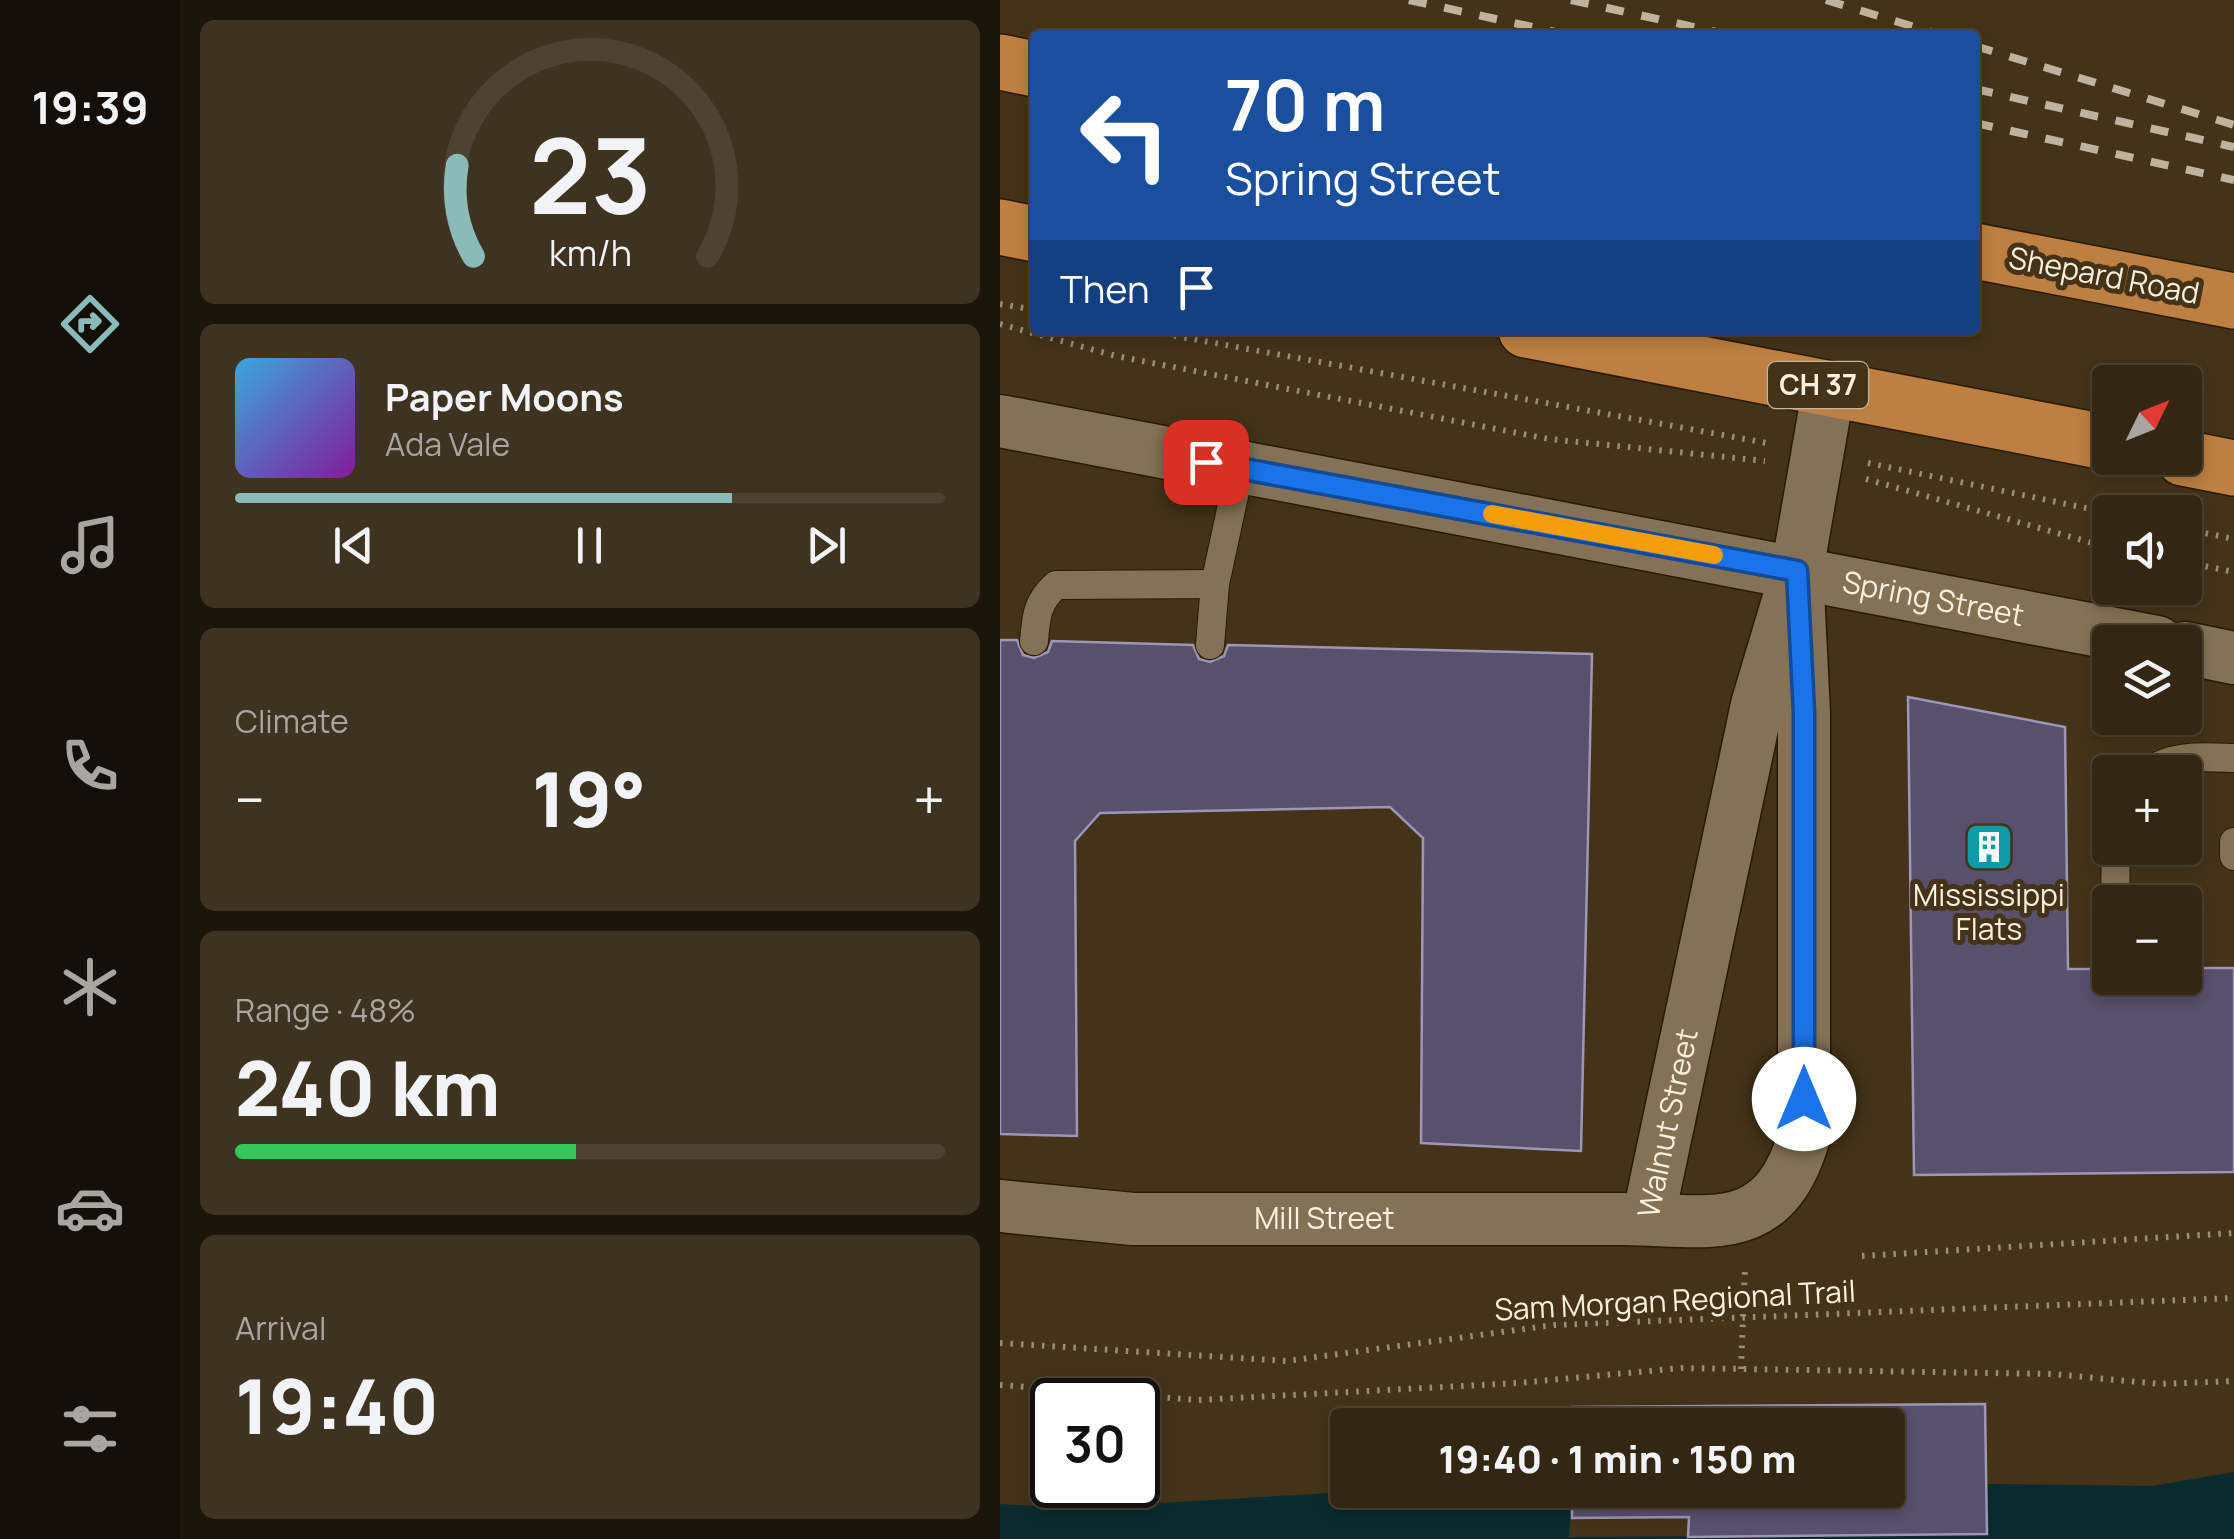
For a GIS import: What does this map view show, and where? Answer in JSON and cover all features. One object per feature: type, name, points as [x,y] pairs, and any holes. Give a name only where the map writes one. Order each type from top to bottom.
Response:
[{"type":"highway","points":[[1000,62],[1030,68]]},
{"type":"highway","points":[[1000,227],[1030,233]]},
{"type":"highway","name":"Shepard Road","points":[[1980,252],[2234,301]]},
{"type":"highway","name":"CH 37","points":[[1553,335],[2092,439]]},
{"type":"highway","points":[[2202,462],[2234,468]]},
{"type":"street","name":"Walnut Street","points":[[1797,571],[1804,713],[1804,1137],[1793,1174],[1769,1202],[1739,1218],[1686,1223],[1648,1219],[1758,705],[1797,571],[1829,387]]},
{"type":"street","name":"Spring Street","points":[[1000,422],[2092,629]]},
{"type":"street","points":[[2202,651],[2234,658]]},
{"type":"street","name":"Mill Street","points":[[1000,1206],[1132,1219],[1648,1219]]},
{"type":"lane","points":[[1210,645],[1215,584],[1240,468]]},
{"type":"lane","points":[[1034,640],[1036,612],[1042,597],[1056,584],[1215,584]]},
{"type":"lane","points":[[2202,758],[2234,758]]},
{"type":"lane","points":[[2234,842],[2234,856]]},
{"type":"path","points":[[1000,304],[1030,309]]},
{"type":"path","points":[[1000,324],[1030,332]]},
{"type":"path","points":[[1040,335],[1116,356],[1549,439],[1757,460],[1815,462],[2092,543]]},
{"type":"path","points":[[1169,335],[1815,462],[2092,510]]},
{"type":"path","points":[[2202,532],[2234,539]]},
{"type":"path","points":[[2202,565],[2234,572]]},
{"type":"path","points":[[1862,1256],[2234,1234]]},
{"type":"path","points":[[1741,1370],[1746,1258]]},
{"type":"path","name":"Sam Morgan Regional Trail","points":[[1000,1342],[1287,1361],[1554,1326],[2234,1298]]},
{"type":"path","points":[[1000,1385],[1198,1400],[1518,1384],[1682,1368],[2052,1374],[2160,1384],[2234,1381]]},
{"type":"water","points":[[2234,1472],[2234,1539],[1000,1539],[1000,1504],[1030,1508],[1160,1508],[1160,1503],[1330,1493],[1330,1508],[1571,1508],[1569,1537],[1986,1534],[1987,1484],[2152,1486]]},
{"type":"building","points":[[1000,640],[1017,640],[1023,655],[1034,658],[1048,652],[1052,641],[1193,645],[1199,659],[1210,662],[1224,656],[1228,645],[1592,654],[1581,1151],[1421,1143],[1423,838],[1390,807],[1100,813],[1075,841],[1077,1136],[1000,1134]]},
{"type":"building","name":"Mississippi Flats","points":[[1908,697],[2065,727],[2068,969],[2092,969],[2092,995],[2202,995],[2202,968],[2234,968],[2234,1172],[1914,1175]]},
{"type":"building","points":[[1985,1404],[1987,1534],[1688,1537],[1689,1517],[1572,1518],[1572,1508],[1905,1508],[1905,1408],[1571,1407]]},
{"type":"railway","points":[[1409,0],[1546,30]]},
{"type":"railway","points":[[1571,0],[1707,30]]},
{"type":"railway","points":[[1826,0],[1925,30]]},
{"type":"railway","points":[[1980,48],[2234,125]]},
{"type":"railway","points":[[1980,90],[2234,147]]},
{"type":"railway","points":[[1980,124],[2234,180]]},
{"type":"slow traffic","points":[[1492,514],[1714,555]]},
{"type":"place","name":"Mississippi Flats","points":[[1989,847]]},
{"type":"route","points":[[1206,462],[1797,571],[1804,713],[1804,1099]]}]
